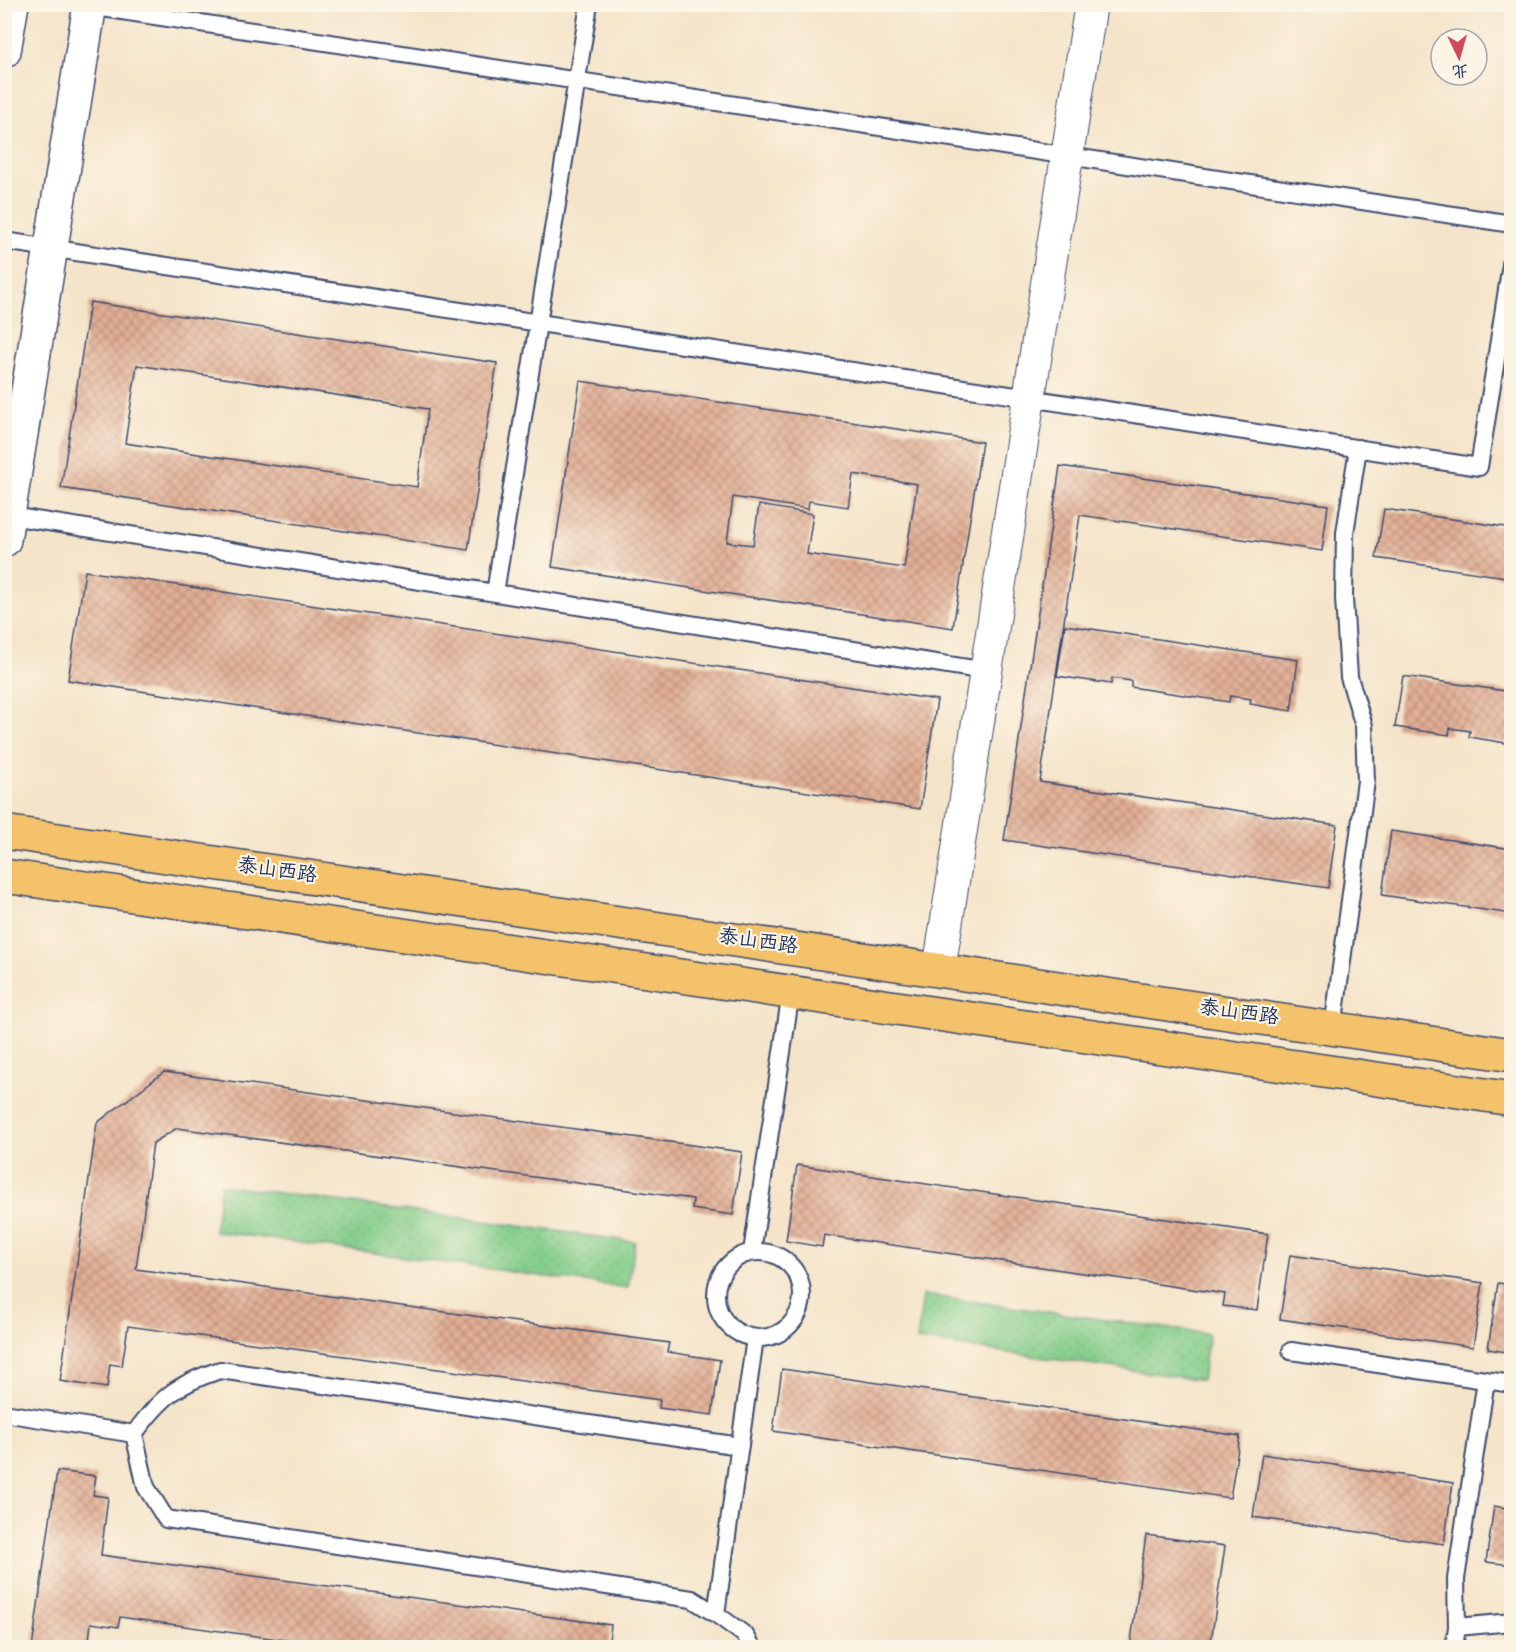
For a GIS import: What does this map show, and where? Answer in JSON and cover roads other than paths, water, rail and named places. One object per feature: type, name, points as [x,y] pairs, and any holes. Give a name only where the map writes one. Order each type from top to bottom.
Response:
[{"type":"highway","name":"泰山西路","points":[[4,832],[1512,1055]]},
{"type":"highway","points":[[4,876],[1512,1098]]},
{"type":"street","points":[[4,51],[12,4]]},
{"type":"street","points":[[939,970],[1091,4]]},
{"type":"street","points":[[6,524],[51,248],[87,5]]},
{"type":"lane","points":[[495,593],[589,4]]},
{"type":"lane","points":[[87,5],[1512,224]]},
{"type":"lane","points":[[4,241],[1479,467],[1512,258]]},
{"type":"lane","points":[[1334,1028],[1366,781],[1367,750],[1364,726],[1349,677],[1344,598],[1345,533],[1358,448]]},
{"type":"lane","points":[[6,524],[495,593],[986,671]]},
{"type":"lane","points":[[752,1252],[791,992]]},
{"type":"lane","points":[[761,1251],[777,1255],[791,1265],[800,1279],[803,1296],[799,1313],[792,1324],[775,1335],[755,1338],[731,1328],[722,1318],[715,1293],[719,1276],[729,1262],[744,1253],[761,1251]]},
{"type":"lane","points":[[717,1614],[755,1338]]},
{"type":"lane","points":[[1291,1351],[1512,1384]]},
{"type":"lane","points":[[740,1446],[220,1370],[188,1381],[154,1406],[134,1434],[146,1487],[166,1519],[692,1599],[745,1635],[753,1647]]},
{"type":"lane","points":[[1455,1647],[1458,1628],[1456,1579],[1486,1380]]},
{"type":"lane","points":[[4,1413],[134,1434]]},
{"type":"lane","points":[[1458,1628],[1512,1622]]}]
